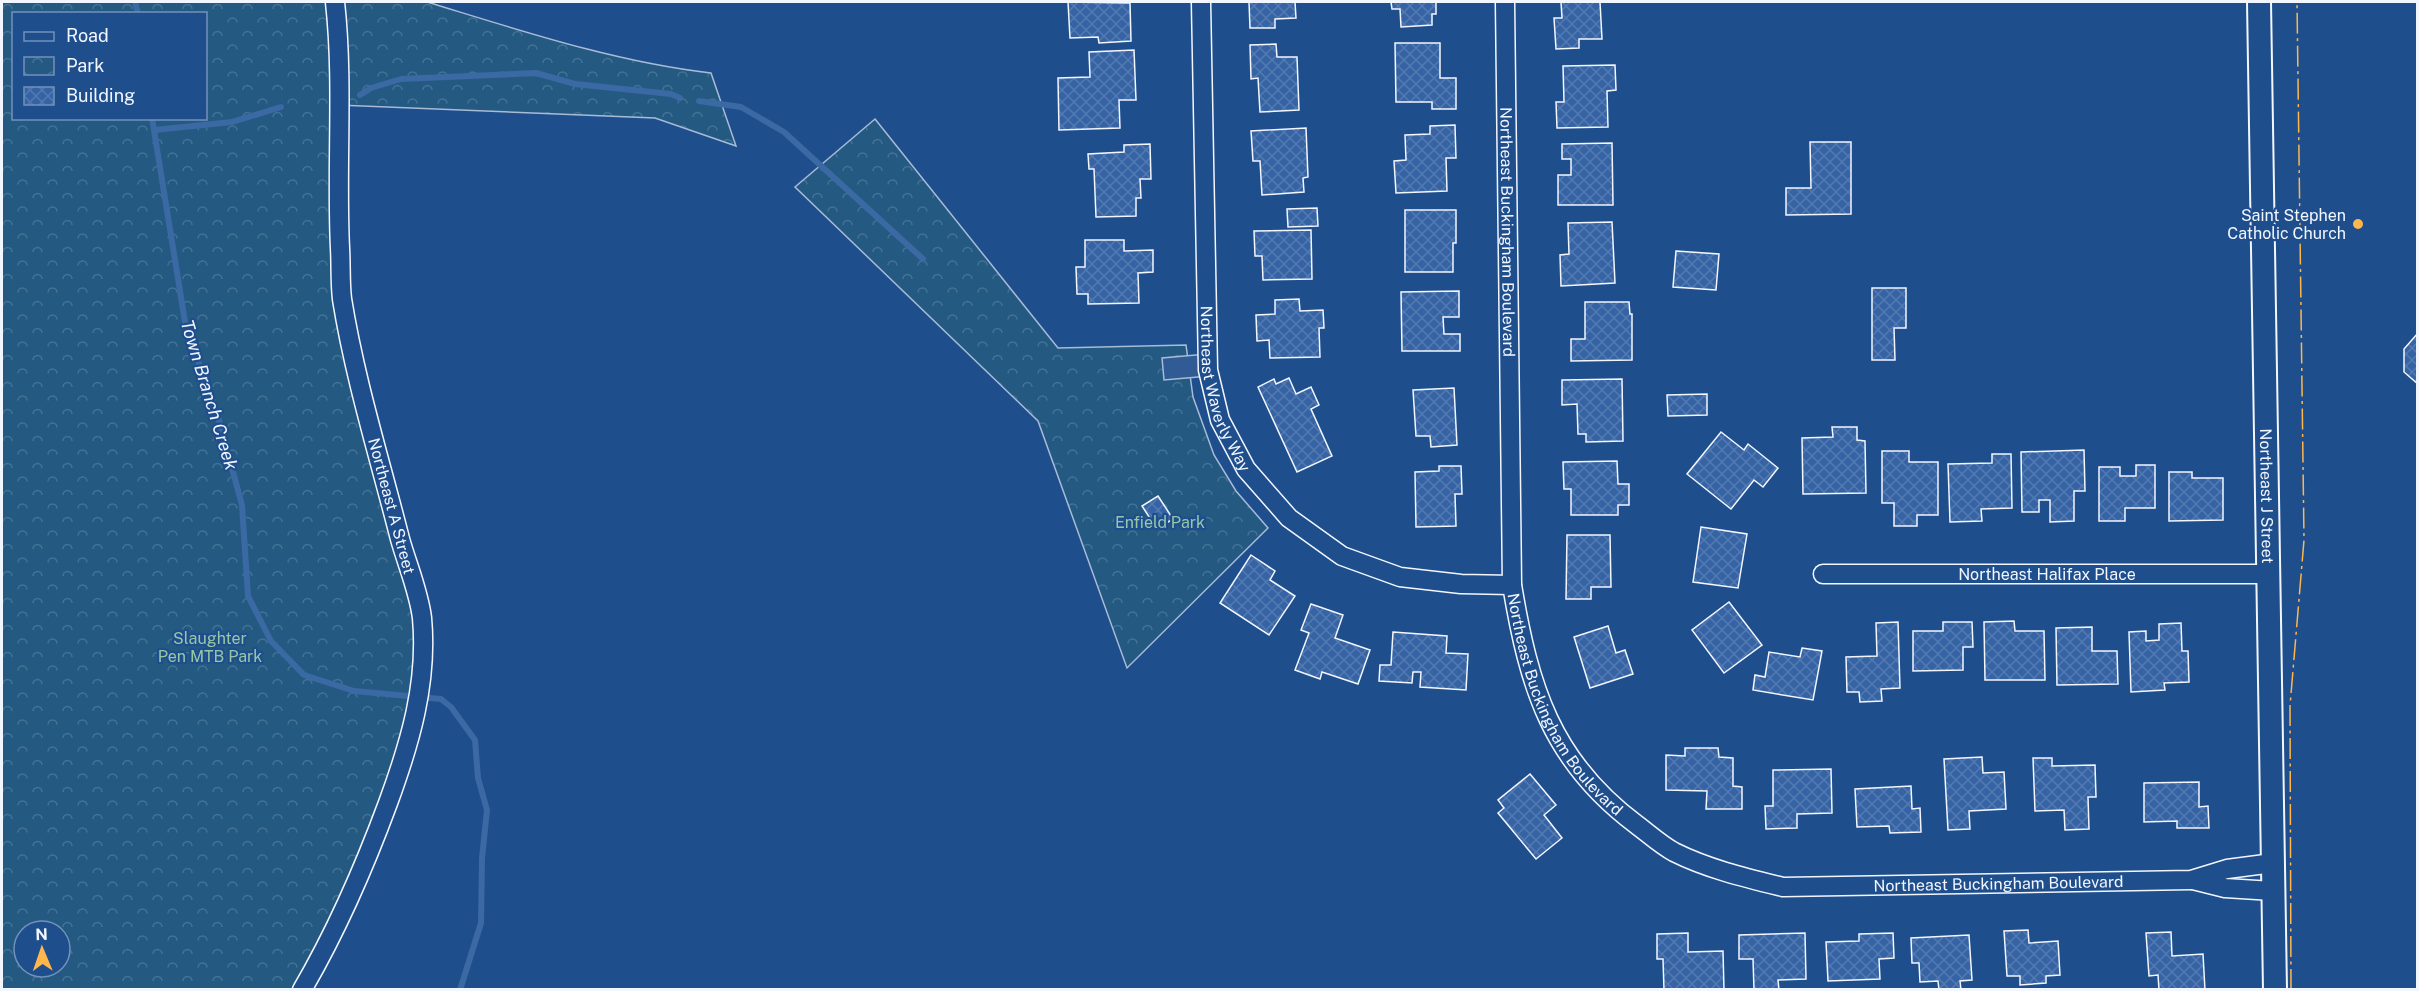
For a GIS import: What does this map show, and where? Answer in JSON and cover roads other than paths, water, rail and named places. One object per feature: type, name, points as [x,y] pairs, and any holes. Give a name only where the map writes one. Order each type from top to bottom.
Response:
[{"type":"street","name":"Northeast A Street","points":[[302,990],[332,938],[366,864],[402,765],[420,693],[423,664],[422,616],[361,385],[342,298],[335,2]]},
{"type":"street","name":"Northeast Waverly Way","points":[[1201,2],[1208,370],[1220,420],[1246,469],[1289,518],[1342,556],[1400,577],[1461,584],[1512,585]]},
{"type":"street","name":"Northeast Buckingham Boulevard","points":[[1505,2],[1512,585],[1521,642],[1545,715],[1575,765],[1617,810],[1673,851],[1725,872],[1783,886],[2191,880],[2225,888],[2273,891]]},
{"type":"street","name":"Northeast J Street","points":[[2259,2],[2275,990]]},
{"type":"street","name":"Northeast Halifax Place","points":[[1823,574],[2268,574]]},
{"type":"street","name":"Northeast Buckingham Boulevard","points":[[2191,880],[2227,869],[2273,863]]},
{"type":"waterway","name":"Town Branch Creek","points":[[135,2],[138,12]]},
{"type":"waterway","points":[[360,95],[371,88],[401,79],[536,73],[575,84],[671,94],[680,98]]},
{"type":"waterway","points":[[699,101],[741,107],[784,132],[923,259]]},
{"type":"waterway","points":[[154,130],[232,122],[281,107]]},
{"type":"waterway","name":"Town Branch Creek","points":[[152,120],[186,328],[217,413],[242,505],[248,596],[271,641],[304,675],[354,691],[441,699],[451,707],[475,740],[478,778],[487,810],[482,858],[481,923],[460,990]]},
{"type":"place","name":"Saint Stephen Catholic Church","points":[[2358,224]]},
{"type":"park label","name":"Enfield Park","points":[[1160,522]]},
{"type":"park label","name":"Slaughter Pen MTB Park","points":[[210,647]]}]
